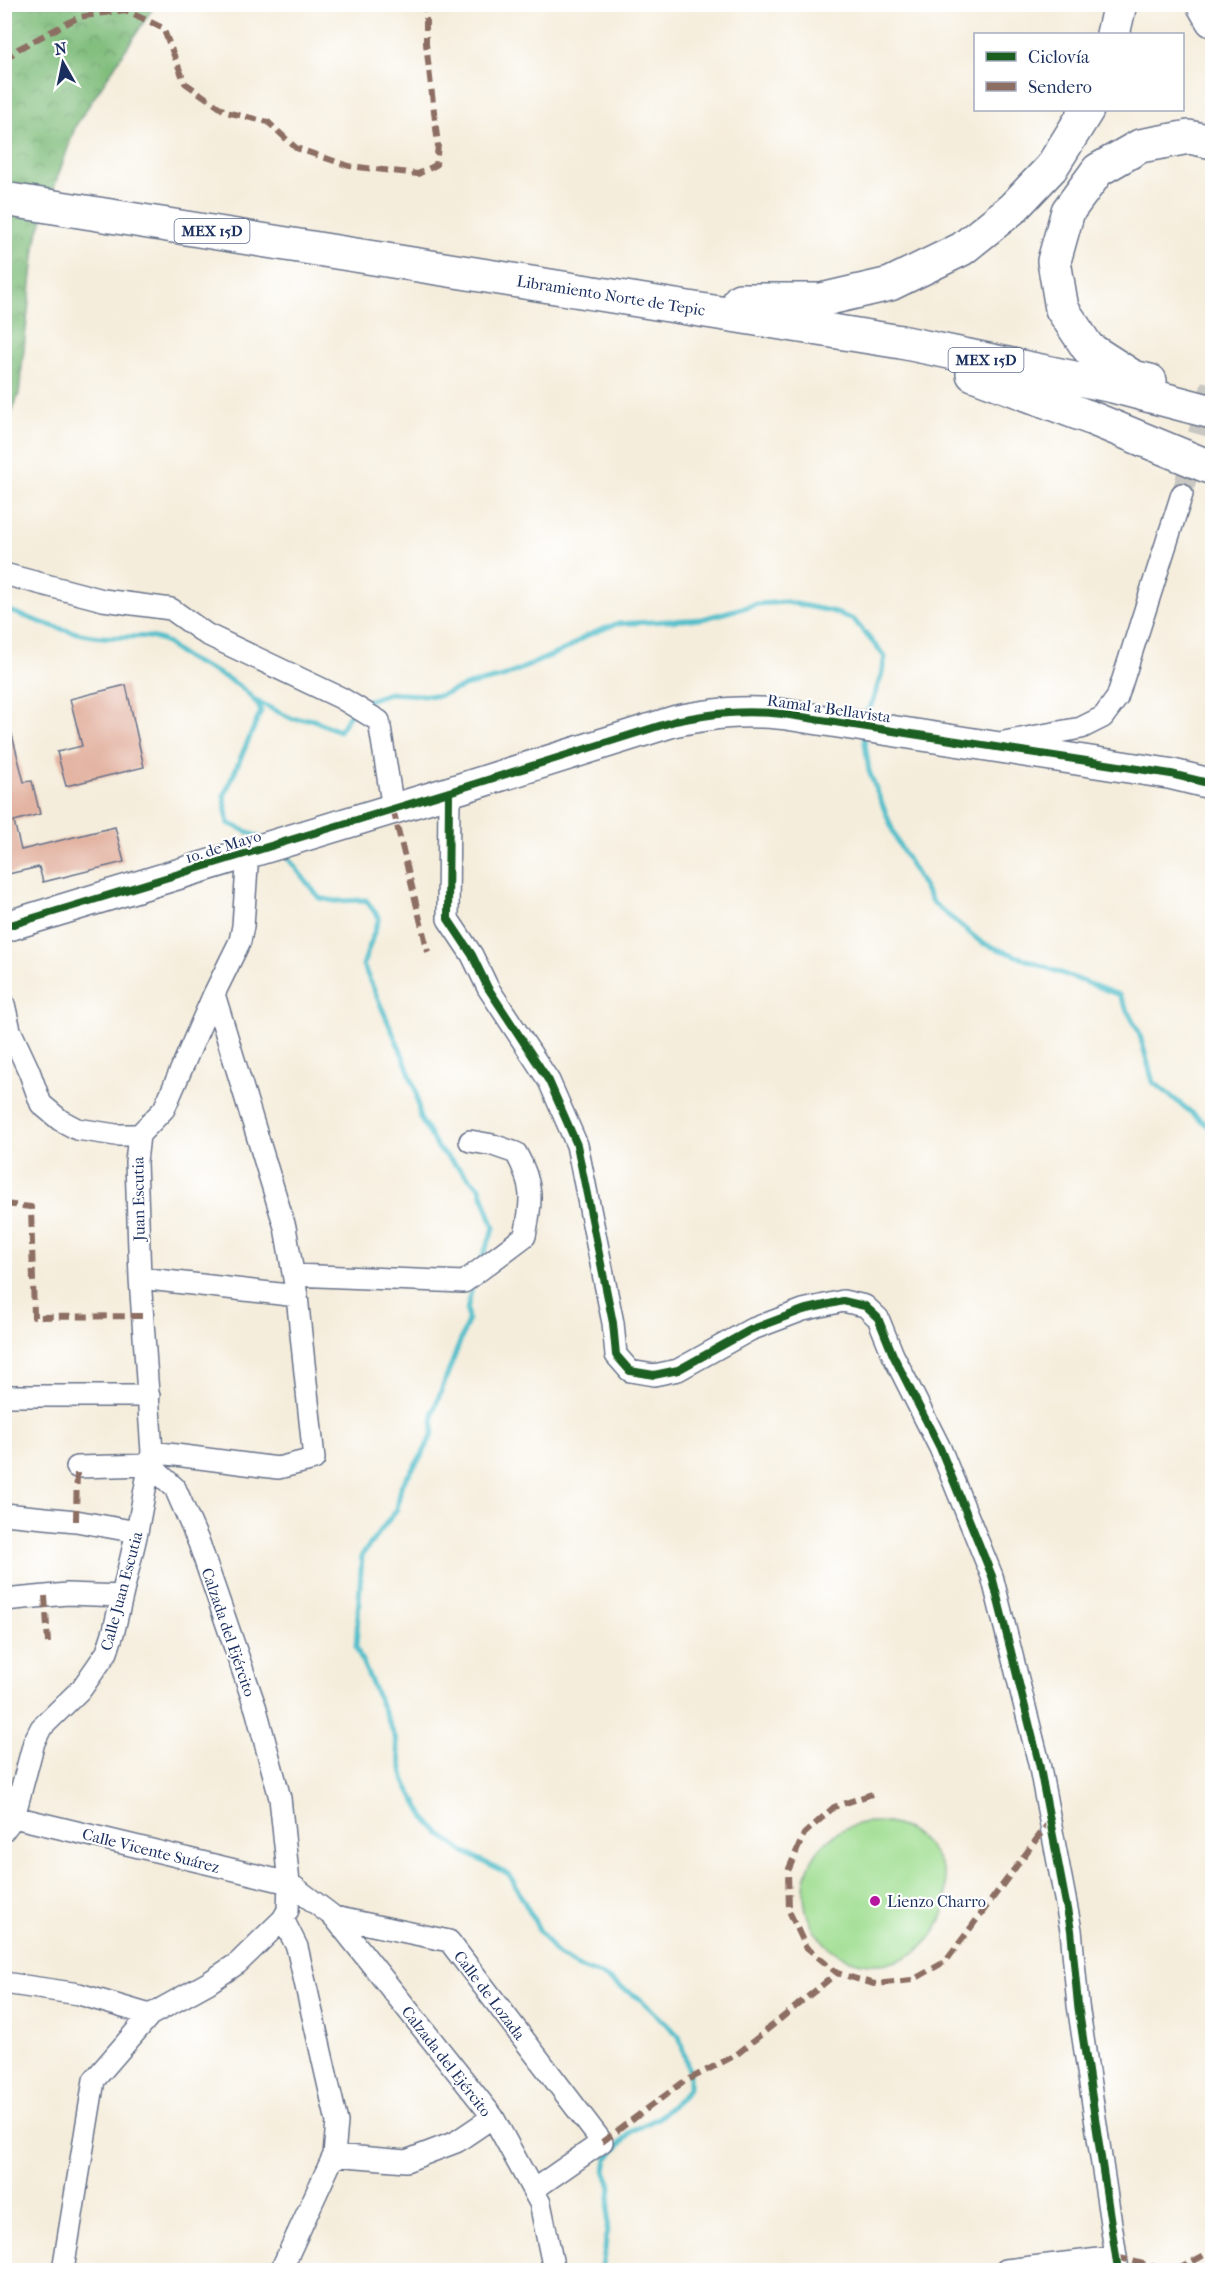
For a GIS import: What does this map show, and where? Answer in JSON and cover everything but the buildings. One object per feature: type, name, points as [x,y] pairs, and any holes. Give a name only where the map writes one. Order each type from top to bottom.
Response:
[{"type":"highway","points":[[1113,33],[1120,4]]},
{"type":"highway","points":[[420,264],[456,252],[743,300],[821,300],[890,285],[962,249],[1013,208],[1051,168],[1087,111]]},
{"type":"highway","points":[[1212,142],[1189,137],[1140,146],[1098,170],[1068,211],[1054,261],[1062,309],[1088,348],[1133,376],[1212,397]]},
{"type":"highway","name":"Libramiento Norte de Tepic","points":[[4,199],[901,342],[1113,386],[1212,412]]},
{"type":"highway","points":[[756,319],[773,333],[956,368],[1091,418],[1212,468]]},
{"type":"street","points":[[1189,4],[1209,24]]},
{"type":"street","points":[[1197,4],[1209,24]]},
{"type":"street","points":[[986,745],[1081,728],[1104,717],[1117,699],[1182,494]]},
{"type":"street","points":[[4,574],[103,600],[171,609],[206,634],[341,698],[370,715],[379,721],[393,809]]},
{"type":"street","name":"Ramal a Bellavista","points":[[449,792],[675,721],[710,714],[747,711],[841,722],[1171,774],[1212,784]]},
{"type":"street","points":[[449,792],[448,919],[549,1081],[577,1145],[613,1323],[616,1355],[630,1371],[654,1375],[678,1370],[750,1330],[802,1310],[843,1301],[865,1306],[878,1318],[893,1355],[940,1448],[992,1576],[1039,1763],[1071,1930],[1078,2005],[1117,2264],[1006,2271]]},
{"type":"street","name":"1o. de Mayo","points":[[4,927],[449,792]]},
{"type":"street","name":"Juan Escutia","points":[[151,1458],[140,1278],[136,1162],[139,1135],[164,1109],[214,994],[240,941],[248,852]]},
{"type":"street","points":[[77,1467],[151,1458],[278,1467],[314,1459],[295,1286],[285,1227],[214,994]]},
{"type":"street","points":[[4,1004],[10,1030],[29,1071],[40,1104],[76,1129],[116,1135],[139,1135]]},
{"type":"street","points":[[140,1278],[295,1286],[464,1282],[525,1236],[532,1204],[526,1171],[516,1153],[493,1145],[470,1142]]},
{"type":"street","points":[[4,1396],[149,1396]]},
{"type":"street","name":"Calle Juan Escutia","points":[[9,1823],[34,1742],[41,1728],[82,1688],[107,1652],[138,1532],[151,1458]]},
{"type":"street","name":"Calzada del Ejército","points":[[151,1458],[175,1488],[199,1543],[256,1709],[280,1798],[289,1883],[288,1910],[283,1919]]},
{"type":"street","points":[[4,1514],[76,1521],[138,1532]]},
{"type":"street","points":[[4,1600],[67,1594],[122,1596]]},
{"type":"street","name":"Calle Vicente Suárez","points":[[9,1823],[289,1883]]},
{"type":"street","name":"Calzada del Ejército","points":[[289,1883],[334,1917],[493,2117],[540,2203],[554,2271]]},
{"type":"street","name":"Calle de Lozada","points":[[334,1917],[449,1941],[602,2142],[533,2190]]},
{"type":"street","points":[[63,2271],[94,2080],[150,2015],[208,1983],[238,1963],[283,1919],[297,1947],[337,2122],[334,2155],[281,2271]]},
{"type":"street","points":[[4,1983],[79,1994],[150,2015]]},
{"type":"street","points":[[334,2155],[405,2161],[456,2142],[493,2117]]},
{"type":"green space","points":[[5,5],[155,5],[76,125],[36,239],[19,394],[5,430]]},
{"type":"green space","name":"Lienzo Charro","points":[[875,1822],[902,1828],[925,1843],[940,1866],[946,1893],[940,1920],[925,1943],[902,1958],[875,1964],[848,1958],[825,1943],[810,1920],[804,1893],[810,1866],[825,1843],[848,1828]]},
{"type":"waterway","points":[[360,703],[389,693],[438,696],[468,685],[503,677],[568,648],[586,636],[616,624],[702,619],[757,604],[786,602],[831,611],[854,620],[885,657],[871,705],[863,718]]},
{"type":"waterway","points":[[4,609],[77,633],[162,640],[180,654],[225,677],[246,691],[261,711],[224,796],[228,823],[259,837]]},
{"type":"waterway","points":[[256,701],[293,719],[311,719],[339,731],[352,711]]},
{"type":"waterway","points":[[864,736],[869,771],[897,841],[933,903],[982,943],[1119,995],[1139,1032],[1153,1082],[1212,1129]]},
{"type":"waterway","points":[[284,853],[319,898],[335,901],[366,900],[379,918],[363,965],[403,1056],[416,1091],[420,1118],[438,1148],[480,1188],[494,1228],[481,1260]]},
{"type":"waterway","points":[[472,1286],[467,1310],[468,1321],[433,1412],[433,1433],[422,1455],[401,1486],[397,1509],[362,1555],[356,1647],[395,1737],[405,1782],[425,1818],[441,1835],[464,1852],[509,1874],[540,1931],[555,1952],[578,1967],[603,1976],[639,1998],[679,2036],[689,2071],[689,2087],[681,2098],[658,2118],[632,2131],[607,2159],[605,2170],[611,2187],[601,2270]]},
{"type":"tunnel","points":[[1182,494],[1212,384]]},
{"type":"marked path","points":[[4,61],[18,49],[79,17],[125,10],[163,28],[185,83],[226,112],[268,122],[296,148],[349,166],[418,174],[436,165],[438,145],[426,44],[426,4]]},
{"type":"marked path","points":[[393,809],[428,952]]},
{"type":"marked path","points":[[4,1204],[31,1207],[34,1317],[142,1316]]},
{"type":"marked path","points":[[76,1521],[77,1467]]},
{"type":"marked path","points":[[45,1596],[48,1643]]},
{"type":"marked path","points":[[872,1794],[834,1807],[804,1834],[788,1871],[789,1911],[806,1947],[837,1973],[874,1984],[913,1980],[946,1961],[1050,1821]]},
{"type":"marked path","points":[[602,2142],[682,2083],[736,2055],[837,1973]]},
{"type":"marked path","points":[[1177,2270],[1212,2253]]},
{"type":"marked path","points":[[1116,2257],[1167,2270]]},
{"type":"cycle path","points":[[4,927],[675,721],[716,714],[741,712],[783,714],[1171,774],[1212,784]]},
{"type":"cycle path","points":[[449,792],[448,919],[472,955],[488,988],[549,1081],[577,1145],[613,1323],[616,1355],[630,1371],[654,1375],[678,1370],[750,1330],[803,1310],[843,1301],[865,1306],[878,1318],[893,1355],[940,1448],[992,1576],[1039,1763],[1071,1930],[1078,2005],[1118,2270]]},
{"type":"place","name":"Lienzo Charro","points":[[875,1901]]}]
